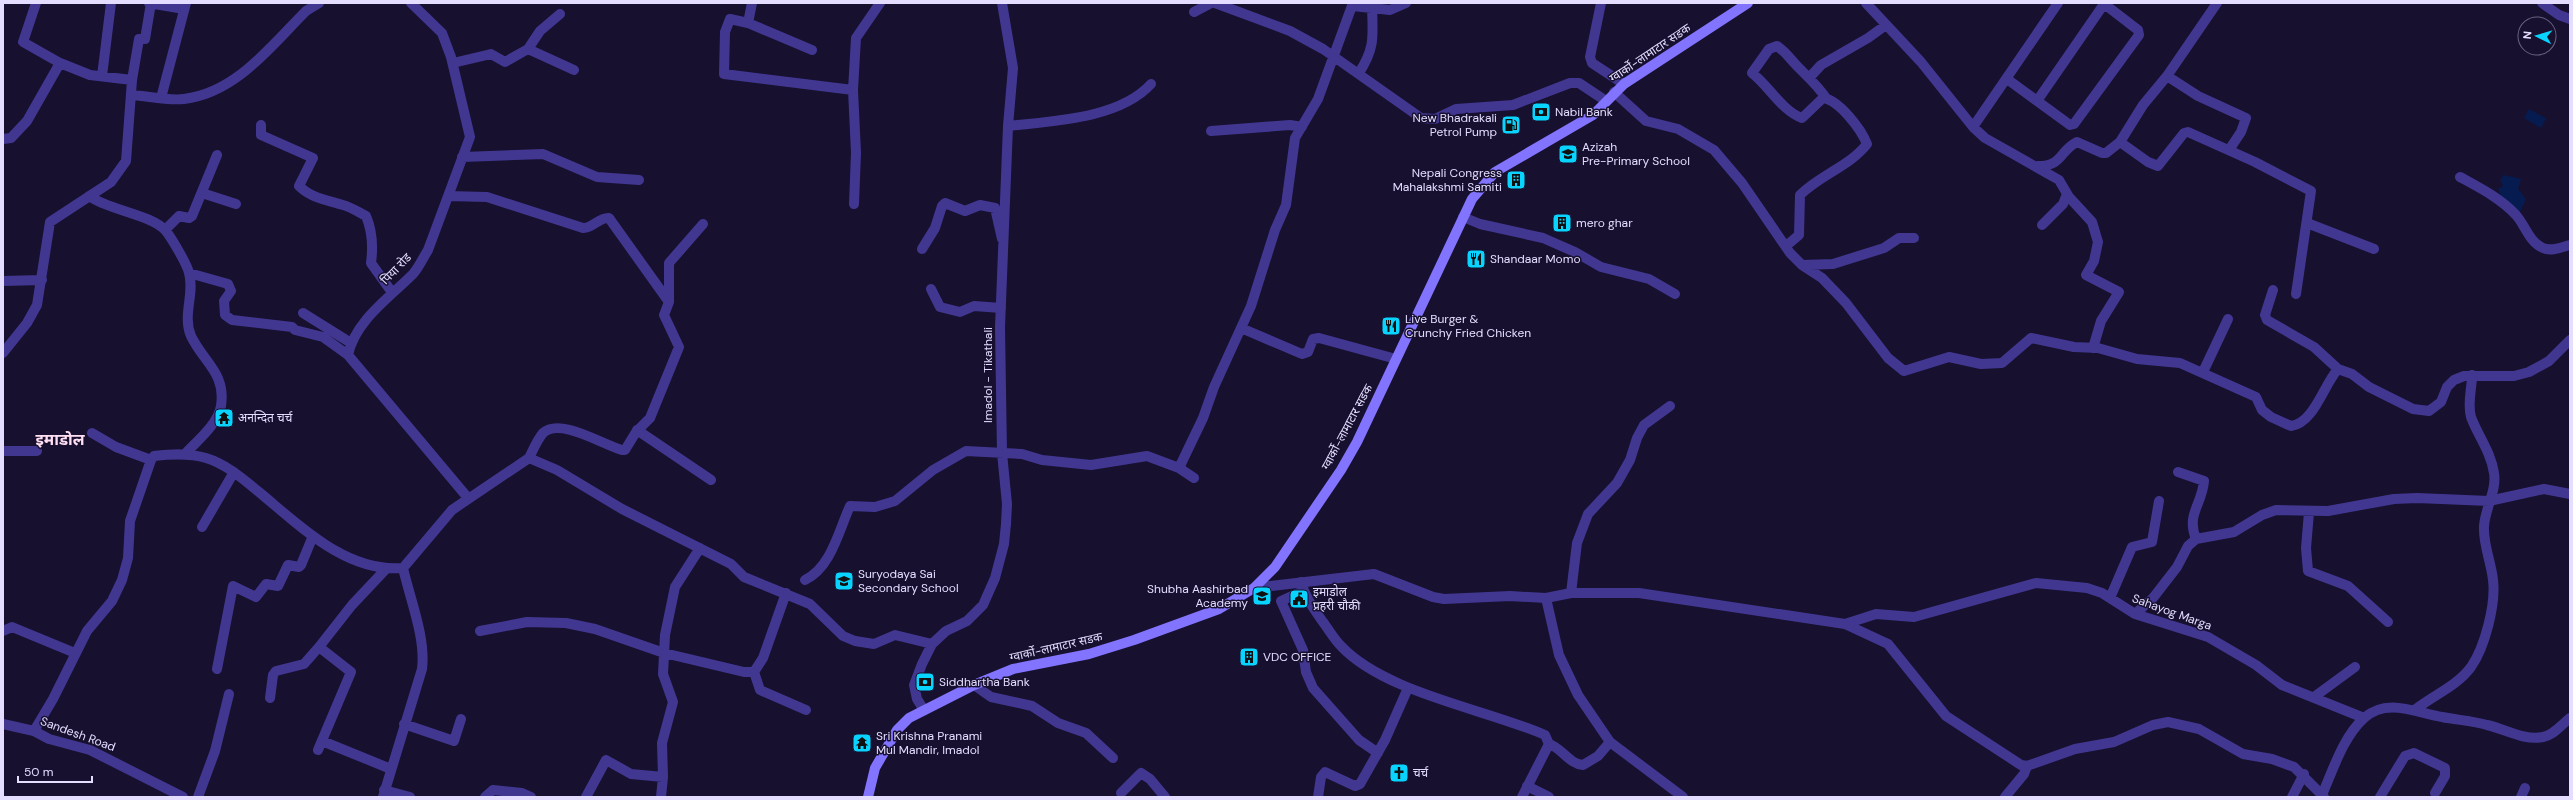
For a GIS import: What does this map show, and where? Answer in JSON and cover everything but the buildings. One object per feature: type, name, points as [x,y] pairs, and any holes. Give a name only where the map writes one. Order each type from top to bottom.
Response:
[{"type":"main road","name":"ग्वार्को-लामाटार सडक","points":[[868,797],[875,768],[897,730],[909,718],[974,686],[1013,670],[1089,654],[1134,640],[1219,608],[1254,588],[1276,567],[1341,470],[1396,359],[1472,199],[1495,172],[1593,115],[1614,92],[1624,84],[1748,3]]},
{"type":"street","points":[[36,3],[23,42],[60,63],[90,75],[132,80]]},
{"type":"street","points":[[102,76],[111,3]]},
{"type":"street","points":[[3,352],[27,322],[37,305],[50,222],[111,182],[126,161],[132,80],[139,39],[145,40],[150,3],[185,6],[162,98]]},
{"type":"street","points":[[132,95],[182,99],[219,89],[240,76],[306,11],[319,3]]},
{"type":"street","name":"पिया रोड","points":[[348,355],[351,343],[391,291],[413,274],[428,250],[470,137],[453,63],[442,33],[411,3]]},
{"type":"street","points":[[748,23],[752,3]]},
{"type":"street","points":[[854,204],[856,153],[853,90],[856,38],[880,3]]},
{"type":"street","name":"Imadol - Tikathali","points":[[924,710],[916,699],[914,685],[932,644],[946,631],[967,621],[983,605],[990,592],[1004,544],[1007,504],[1002,453],[1001,308],[1008,126],[1013,68],[1002,3]]},
{"type":"street","points":[[1194,12],[1211,3]]},
{"type":"street","points":[[1215,3],[1290,31],[1359,73],[1421,118],[1435,118],[1456,109],[1513,105],[1570,83],[1579,83],[1606,101]]},
{"type":"street","points":[[1179,468],[1203,418],[1214,387],[1251,306],[1275,230],[1286,205],[1295,138],[1318,99],[1353,5],[1390,10],[1406,3]]},
{"type":"street","points":[[1601,3],[1590,57],[1592,63],[1624,84]]},
{"type":"street","points":[[1866,3],[1921,62],[1972,127],[1985,138],[2038,166],[2059,180],[2067,194],[2092,222],[2098,242],[2094,261],[2086,276],[2119,292],[2106,313],[2093,348]]},
{"type":"street","points":[[1972,127],[2007,79],[2058,3]]},
{"type":"street","points":[[2007,79],[2070,125],[2074,124],[2139,35],[2138,30],[2104,3],[2037,100]]},
{"type":"street","points":[[2038,166],[2052,165],[2058,161],[2076,142],[2102,153],[2106,152],[2120,142],[2143,105],[2167,76],[2217,3]]},
{"type":"street","points":[[2542,3],[2559,15],[2570,19]]},
{"type":"street","points":[[1359,73],[1370,57],[1373,37],[1372,8]]},
{"type":"street","points":[[453,63],[491,54],[505,62],[528,49],[540,31],[560,14]]},
{"type":"street","points":[[812,50],[748,23],[730,20],[724,32],[724,74],[853,90]]},
{"type":"street","points":[[1810,77],[1821,65],[1868,38],[1886,25]]},
{"type":"street","points":[[1786,246],[1799,235],[1800,195],[1813,182],[1859,155],[1867,144],[1854,122],[1830,99],[1826,98],[1810,77],[1798,68],[1786,51],[1777,46],[1769,49],[1752,73],[1766,83],[1792,114],[1802,118],[1823,98],[1826,98]]},
{"type":"street","points":[[528,49],[574,70]]},
{"type":"street","points":[[3,139],[11,138],[27,121],[60,63]]},
{"type":"street","points":[[2167,76],[2198,96],[2246,118],[2241,132],[2229,150]]},
{"type":"street","points":[[1008,126],[1054,122],[1118,106],[1132,100],[1151,84]]},
{"type":"street","points":[[1614,92],[1646,121],[1678,129],[1714,150],[1742,183],[1786,246],[1802,265],[1822,278],[1846,303],[1888,358],[1904,370],[1916,369],[1949,357],[1981,364],[2002,363],[2031,338],[2074,347],[2093,348],[2137,359],[2180,363],[2256,397],[2262,410],[2271,417],[2291,426],[2305,421],[2326,384],[2338,370]]},
{"type":"street","points":[[261,125],[261,135],[313,158],[299,186],[303,191],[318,199],[345,205],[366,216],[370,225],[373,249],[371,263],[391,291]]},
{"type":"street","points":[[1211,131],[1290,125],[1302,127]]},
{"type":"street","points":[[2120,142],[2148,162],[2158,166],[2186,132],[2229,150],[2311,191],[2296,294]]},
{"type":"street","points":[[462,157],[543,154],[597,177],[639,180]]},
{"type":"street","points":[[165,230],[179,216],[191,218],[217,155]]},
{"type":"street","points":[[2460,177],[2505,205],[2522,223],[2527,234],[2543,248],[2550,250],[2570,245]]},
{"type":"street","points":[[202,193],[236,204]]},
{"type":"street","points":[[2042,225],[2062,204],[2067,194]]},
{"type":"street","points":[[89,196],[98,203],[157,224],[165,230],[189,273],[186,316],[191,335],[199,349],[217,373],[222,389],[221,408],[215,420],[185,454]]},
{"type":"street","points":[[448,196],[487,197],[583,228],[587,228],[605,218],[609,218],[669,302]]},
{"type":"street","points":[[922,249],[935,228],[942,206],[945,203],[965,211],[980,205],[995,208],[1004,247]]},
{"type":"street","points":[[1463,217],[1480,224],[1543,238],[1575,252],[1601,267],[1649,279],[1674,294]]},
{"type":"street","points":[[2307,223],[2374,250]]},
{"type":"street","points":[[34,731],[53,699],[87,631],[112,601],[122,580],[128,558],[130,521],[151,460],[154,456],[185,454],[206,458],[234,472],[313,536],[347,558],[385,570],[402,568],[452,510],[529,458],[543,433],[551,429],[565,428],[625,450],[638,430],[645,424],[652,412],[679,347],[664,315],[669,302],[669,263],[703,224]]},
{"type":"street","points":[[1802,265],[1833,264],[1884,248],[1899,238],[1914,238]]},
{"type":"street","points":[[189,273],[228,284],[231,291],[224,301],[225,315],[232,320],[292,327],[294,330],[323,337],[348,355],[468,498]]},
{"type":"street","points":[[3,281],[42,280]]},
{"type":"street","points":[[931,289],[940,307],[960,312],[974,306],[1001,308]]},
{"type":"street","points":[[2273,290],[2265,315],[2267,320],[2314,347],[2338,370],[2352,374],[2369,387],[2413,409],[2429,411],[2441,402],[2447,387],[2454,380],[2472,375],[2514,376],[2529,372],[2549,361],[2570,340]]},
{"type":"street","points":[[303,313],[351,343]]},
{"type":"street","points":[[2203,372],[2228,319]]},
{"type":"street","points":[[1241,328],[1302,354],[1308,352],[1313,339],[1319,338],[1396,359]]},
{"type":"street","points":[[2416,709],[2458,681],[2471,667],[2479,652],[2488,626],[2492,600],[2493,579],[2483,534],[2485,513],[2495,473],[2487,448],[2472,418],[2469,405],[2472,375]]},
{"type":"street","points":[[1571,593],[1577,543],[1588,514],[1617,483],[1630,460],[1637,438],[1644,425],[1670,406]]},
{"type":"street","points":[[638,430],[711,480]]},
{"type":"street","points":[[92,433],[116,447],[151,460]]},
{"type":"street","points":[[3,451],[37,451]]},
{"type":"street","points":[[805,580],[816,575],[829,554],[850,506],[874,507],[897,500],[933,470],[963,452],[1002,453],[1092,466],[1142,455],[1179,468],[1194,478]]},
{"type":"street","points":[[529,458],[557,470],[622,509],[731,564],[744,576],[786,592],[810,604],[843,636],[855,641],[874,644],[895,635],[932,644]]},
{"type":"street","points":[[202,527],[234,472]]},
{"type":"street","points":[[2178,472],[2204,481],[2204,491],[2192,520],[2196,539]]},
{"type":"street","points":[[2135,614],[2153,598],[2177,567],[2188,546],[2196,539],[2234,532],[2262,515],[2276,510],[2309,512],[2340,510],[2394,499],[2489,501],[2544,489],[2560,490],[2570,494]]},
{"type":"street","points":[[2110,598],[2132,547],[2152,542],[2158,501]]},
{"type":"street","points":[[2309,512],[2306,548],[2308,571],[2348,586],[2388,622]]},
{"type":"street","points":[[217,670],[233,586],[256,597],[266,584],[274,587],[278,586],[288,565],[299,567],[301,565],[313,536]]},
{"type":"street","points":[[661,797],[663,777],[662,743],[673,702],[663,674],[665,636],[675,587],[700,548]]},
{"type":"street","points":[[402,568],[423,644],[424,658],[422,670],[404,724],[384,794],[410,797]]},
{"type":"street","points":[[270,698],[276,671],[304,664],[352,605],[385,570]]},
{"type":"street","points":[[1254,588],[1302,586],[1374,574],[1433,597],[1444,599],[1510,596],[1546,598],[1571,593],[1639,593],[1845,624],[1888,644],[1946,716],[2015,762],[2026,766],[2075,749],[2114,742],[2153,725],[2168,722],[2199,729],[2243,754],[2285,763],[2304,774],[2323,796],[2351,735],[2364,718],[2392,707],[2416,709],[2436,716],[2488,725],[2530,737],[2543,737],[2554,733],[2570,718]]},
{"type":"street","name":"Sahayog Marga","points":[[1845,624],[1876,614],[1914,617],[2036,582],[2051,582],[2087,588],[2110,598],[2135,614],[2208,637],[2256,665],[2282,685],[2364,718]]},
{"type":"street","points":[[1302,586],[1341,646],[1364,664],[1408,688],[1536,731],[1545,735],[1549,744]]},
{"type":"street","points":[[1302,586],[1281,601],[1303,650],[1306,672],[1313,688],[1359,740],[1378,753]]},
{"type":"street","points":[[754,672],[763,658],[786,592]]},
{"type":"street","points":[[1546,598],[1559,655],[1578,695],[1610,742],[1683,797]]},
{"type":"street","points":[[480,631],[508,624],[549,621],[594,629],[664,653],[744,672],[754,672]]},
{"type":"street","points":[[3,631],[12,626],[75,653]]},
{"type":"street","points":[[319,647],[351,672],[320,746],[391,769]]},
{"type":"street","points":[[2314,697],[2355,667]]},
{"type":"street","points":[[754,672],[760,690],[806,710]]},
{"type":"street","points":[[974,686],[991,698],[1032,706],[1058,723],[1086,734],[1114,758]]},
{"type":"street","points":[[1318,797],[1322,774],[1329,772],[1357,786],[1378,753],[1408,688]]},
{"type":"street","points":[[198,797],[215,751],[229,694]]},
{"type":"street","points":[[404,724],[454,741],[461,719]]},
{"type":"street","name":"Sandesh Road","points":[[3,724],[34,731],[49,739],[90,750],[170,793],[183,797]]},
{"type":"street","points":[[1549,744],[1557,746],[1570,760],[1583,766],[1598,756],[1610,742]]},
{"type":"street","points":[[1522,797],[1549,744]]},
{"type":"street","points":[[2380,797],[2405,756],[2414,753],[2445,768],[2445,776],[2436,793]]},
{"type":"street","points":[[586,797],[606,760],[631,774],[663,777]]},
{"type":"street","points":[[2005,797],[2024,774],[2026,766]]},
{"type":"street","points":[[1121,793],[1141,773],[1150,779],[1165,797]]},
{"type":"street","points":[[2292,797],[2304,774]]},
{"type":"street","points":[[1527,786],[1549,797]]},
{"type":"street","points":[[485,797],[493,790],[522,793],[531,797]]},
{"type":"water","points":[[2529,109],[2546,118],[2541,128],[2524,118]]},
{"type":"water","points":[[2504,175],[2521,179],[2518,189],[2526,199],[2520,212],[2503,200],[2498,189],[2503,186],[2500,180]]},
{"type":"place","name":"Nabil Bank","points":[[1541,112]]},
{"type":"place","name":"New Bhadrakali Petrol Pump","points":[[1511,125]]},
{"type":"place","name":"Azizah Pre-Primary School","points":[[1568,154]]},
{"type":"place","name":"Nepali Congress Mahalakshmi Samiti","points":[[1516,180]]},
{"type":"place","name":"mero ghar","points":[[1562,223]]},
{"type":"place","name":"Shandaar Momo","points":[[1476,259]]},
{"type":"place","name":"Live Burger & Crunchy Fried Chicken","points":[[1391,326]]},
{"type":"place","name":"अनन्दित चर्च","points":[[224,418]]},
{"type":"place","name":"Suryodaya Sai Secondary School","points":[[844,581]]},
{"type":"place","name":"Shubha Aashirbad Academy","points":[[1262,596]]},
{"type":"place","name":"इमाडोल प्रहरी चौकी","points":[[1299,599]]},
{"type":"place","name":"VDC OFFICE","points":[[1249,657]]},
{"type":"place","name":"Siddhartha Bank","points":[[925,682]]},
{"type":"place","name":"Sri Krishna Pranami Mul Mandir, Imadol","points":[[862,743]]},
{"type":"place","name":"चर्च","points":[[1399,773]]},
{"type":"district","name":"इमाडोल","points":[[60,439]]}]
